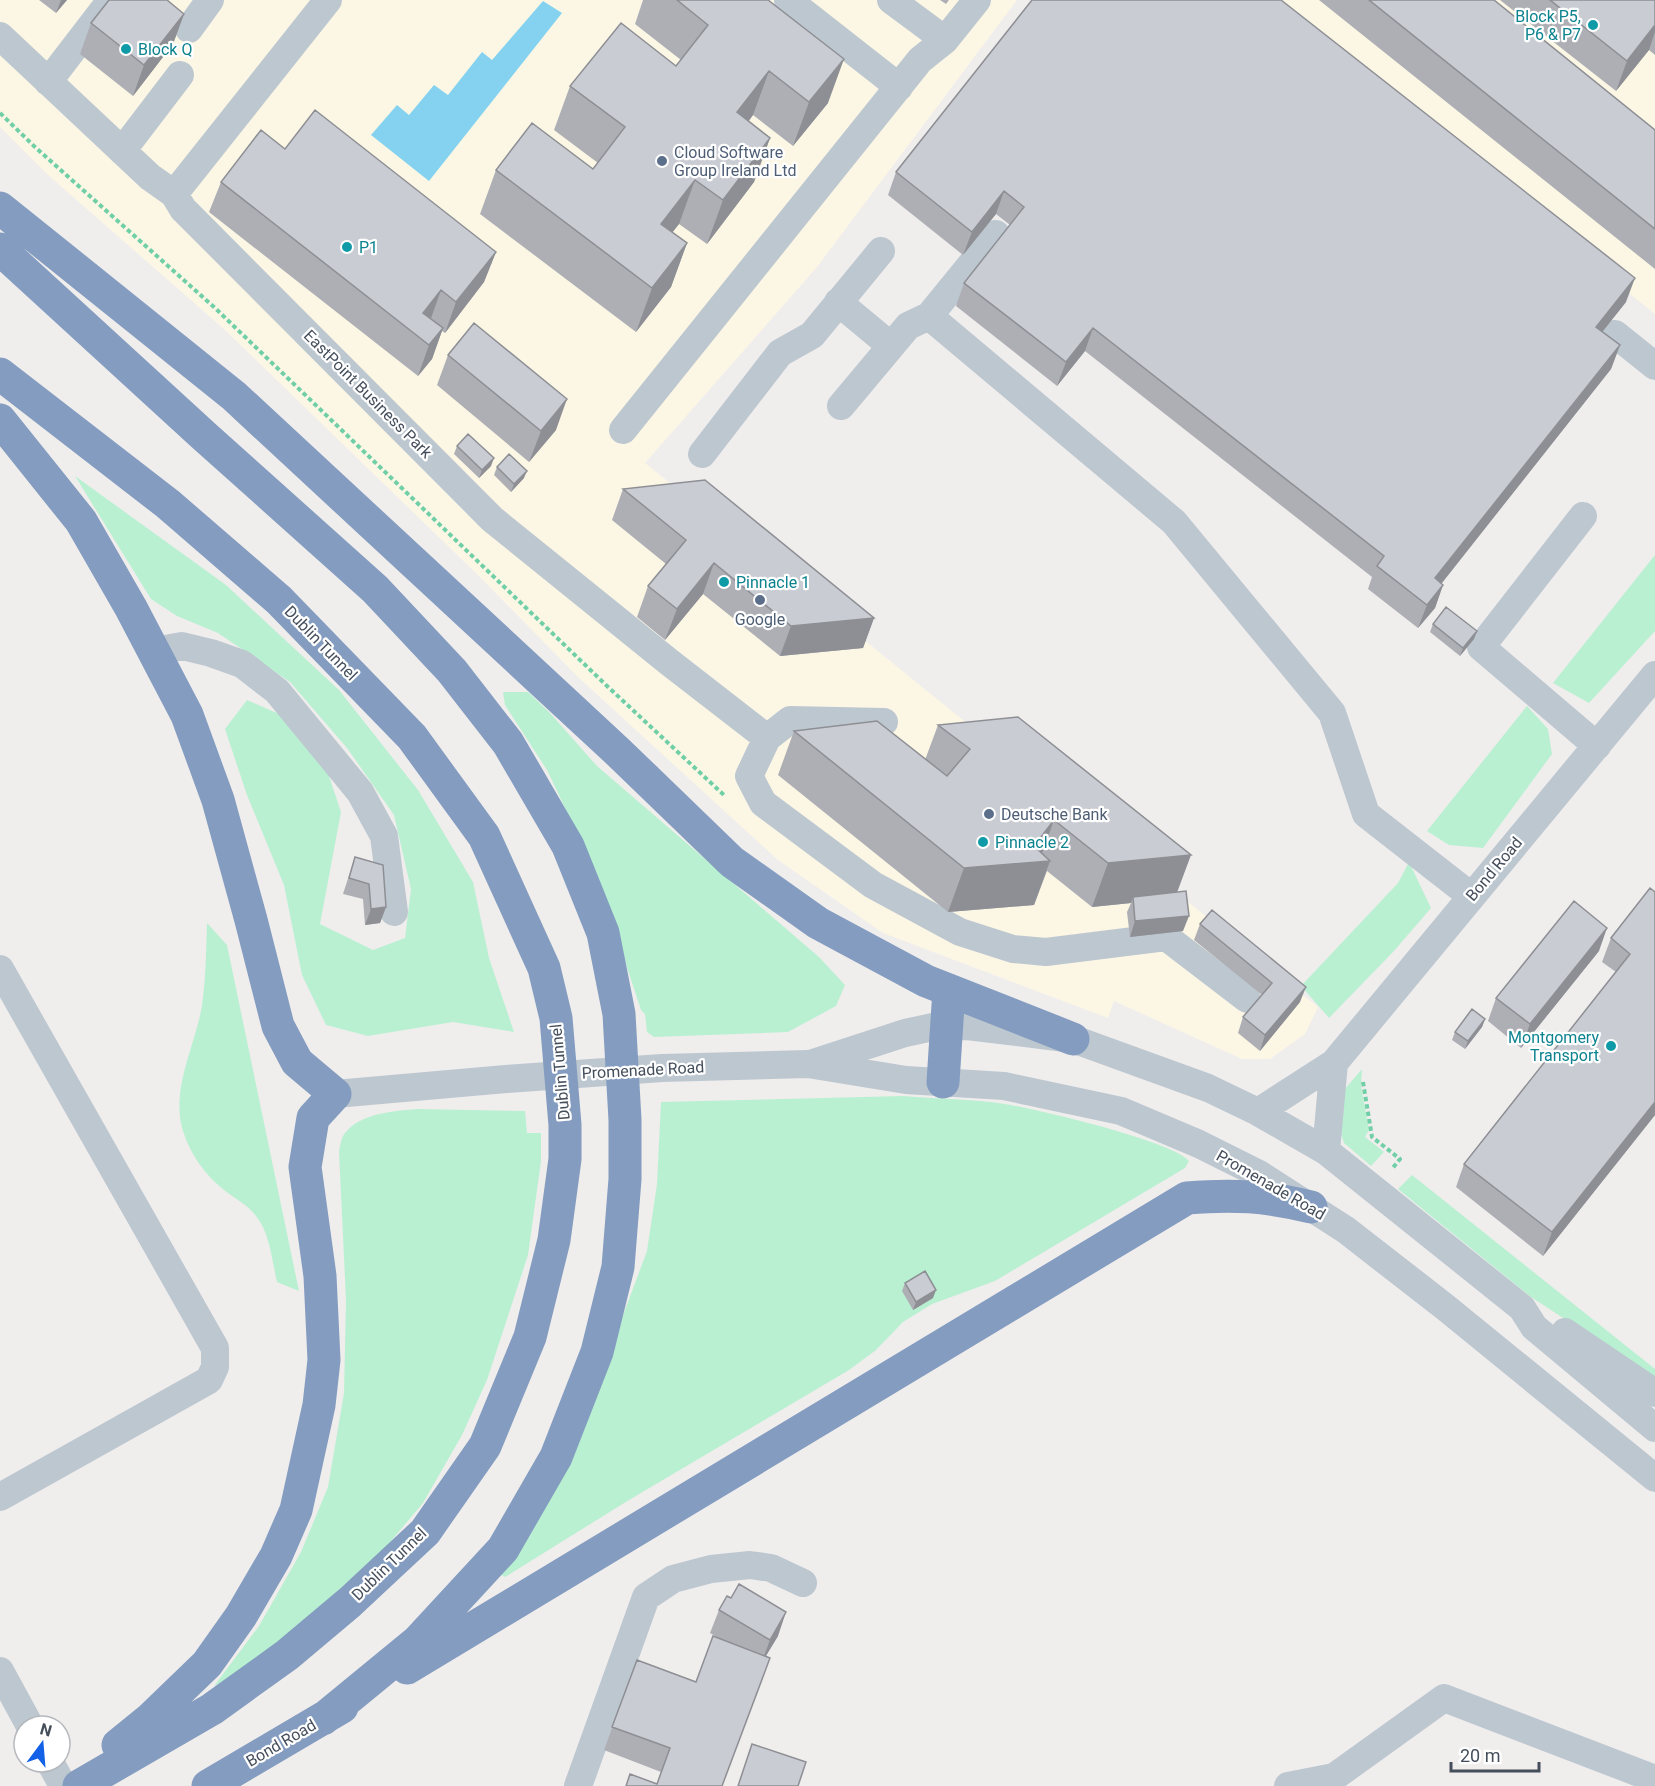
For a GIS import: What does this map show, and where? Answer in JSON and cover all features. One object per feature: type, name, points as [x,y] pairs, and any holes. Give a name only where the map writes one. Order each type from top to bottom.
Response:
[{"type":"highway","points":[[0,208],[234,396],[617,751],[732,862],[818,923],[926,981],[1073,1039]]},
{"type":"highway","points":[[0,249],[202,435],[375,589],[452,671],[508,743],[568,846],[603,933],[619,1014],[625,1120],[625,1179],[618,1267],[597,1353],[556,1457],[503,1549],[418,1641],[323,1719]]},
{"type":"highway","name":"Dublin Tunnel","points":[[0,374],[168,504],[279,600],[412,737],[484,836],[544,968],[556,1018],[565,1125],[565,1160],[554,1240],[530,1337],[485,1446],[425,1532],[350,1602],[287,1655],[212,1709],[79,1786]]},
{"type":"highway","points":[[0,420],[81,521],[131,608],[187,715],[218,800],[252,920],[278,1026],[297,1062],[335,1094],[313,1118],[305,1167],[320,1276],[324,1360],[320,1405],[296,1510],[276,1556],[241,1616],[207,1664],[150,1719],[68,1786]]},
{"type":"highway","points":[[943,1082],[949,990]]},
{"type":"highway","points":[[323,1719],[1187,1198],[1243,1195],[1274,1198],[1311,1207]]},
{"type":"highway","name":"Bond Road","points":[[208,1786],[323,1719]]},
{"type":"street","points":[[48,82],[111,0]]},
{"type":"street","points":[[189,29],[210,0]]},
{"type":"street","points":[[174,194],[327,0]]},
{"type":"street","points":[[788,0],[899,87]]},
{"type":"street","points":[[891,0],[945,40]]},
{"type":"street","points":[[623,429],[921,60],[945,40],[977,0]]},
{"type":"street","name":"EastPoint Business Park","points":[[0,36],[150,177],[174,194],[183,209],[492,519],[767,738]]},
{"type":"street","points":[[122,151],[180,75]]},
{"type":"street","points":[[841,406],[908,326],[929,316],[996,234]]},
{"type":"street","points":[[702,454],[780,353],[812,335],[880,251]]},
{"type":"street","points":[[838,303],[891,346]]},
{"type":"street","points":[[929,316],[1174,522],[1332,713],[1366,814],[1471,896]]},
{"type":"street","points":[[1615,334],[1655,366]]},
{"type":"street","points":[[1583,516],[1480,647],[1597,746]]},
{"type":"street","points":[[154,651],[182,646],[212,653],[242,664],[277,691],[360,792],[384,836],[394,912]]},
{"type":"street","name":"Bond Road","points":[[1258,1112],[1334,1063],[1655,675]]},
{"type":"street","points":[[884,722],[790,720],[767,738],[749,776],[763,803],[873,885],[960,932],[1013,949],[1046,952],[1166,937],[1247,999]]},
{"type":"street","points":[[0,969],[215,1348],[215,1367],[209,1380],[0,1497]]},
{"type":"street","name":"Promenade Road","points":[[808,1064],[904,1033],[933,1027],[967,1026],[1073,1039],[1208,1088],[1258,1112],[1326,1151],[1521,1308],[1534,1327],[1655,1428]]},
{"type":"street","points":[[1326,1151],[1334,1063]]},
{"type":"street","name":"Promenade Road","points":[[335,1094],[662,1068],[808,1064],[906,1080],[1004,1086],[1120,1111],[1199,1144],[1259,1174],[1346,1230],[1445,1307],[1655,1478]]},
{"type":"street","name":"Promenade Road","points":[[1521,1308],[1542,1316],[1655,1393]]},
{"type":"street","points":[[578,1786],[646,1597],[673,1579],[711,1569],[750,1565],[771,1568],[803,1583]]},
{"type":"street","points":[[0,1671],[23,1714]]},
{"type":"street","points":[[1288,1786],[1347,1781],[1444,1698],[1655,1779]]},
{"type":"path","points":[[0,113],[34,147],[214,307],[606,685],[733,804]]},
{"type":"shaded area","points":[[0,0],[1017,0],[817,267],[645,463],[1318,1007],[1305,1034],[1270,1059],[1242,1059],[1114,1001],[1108,1018],[883,933],[778,860],[578,677],[479,576],[224,329],[47,174],[0,127]]},
{"type":"shaded area","points":[[1263,0],[1655,0],[1655,314]]},
{"type":"green space","points":[[75,476],[226,585],[339,690],[418,790],[473,882],[489,958],[514,1032],[453,1022],[368,1036],[326,1025],[302,975],[284,885],[247,795],[225,729],[247,700],[279,714],[325,764],[341,812],[320,924],[373,950],[405,938],[411,889],[394,815],[347,748],[290,682],[218,633],[177,616],[151,599]]},
{"type":"green space","points":[[1655,555],[1655,631],[1589,703],[1553,683]]},
{"type":"green space","points":[[503,692],[528,692],[597,766],[819,957],[845,985],[836,1006],[788,1032],[654,1037],[647,1032],[645,1014],[641,1010],[596,873],[547,770],[505,705]]},
{"type":"green space","points":[[1527,706],[1548,729],[1552,754],[1483,848],[1449,845],[1427,831]]},
{"type":"green space","points":[[1409,862],[1431,908],[1394,951],[1329,1018],[1301,986],[1398,883]]},
{"type":"green space","points":[[207,923],[227,945],[299,1291],[277,1282],[270,1248],[261,1223],[249,1209],[217,1184],[205,1171],[194,1156],[183,1131],[180,1100],[185,1067],[202,1005]]},
{"type":"green space","points":[[1362,1069],[1361,1086],[1369,1130],[1365,1137],[1384,1152],[1371,1166],[1344,1143],[1336,1119],[1338,1097]]},
{"type":"green space","points":[[903,1096],[993,1102],[1045,1112],[1132,1135],[1178,1153],[1189,1161],[1185,1168],[995,1281],[932,1304],[903,1322],[876,1350],[849,1370],[629,1500],[505,1577],[498,1573],[619,1326],[647,1251],[657,1184],[661,1102]]},
{"type":"green space","points":[[417,1109],[525,1111],[527,1133],[541,1133],[541,1161],[528,1255],[487,1380],[462,1435],[423,1503],[380,1554],[336,1594],[237,1675],[214,1686],[259,1626],[301,1552],[328,1487],[344,1393],[346,1300],[339,1152],[342,1140],[352,1126],[369,1117],[388,1112]]},
{"type":"green space","points":[[1412,1175],[1655,1369],[1655,1378],[1531,1297],[1398,1189]]},
{"type":"water","points":[[543,1],[562,13],[429,181],[371,135],[397,105],[409,115],[434,85],[448,95],[482,52],[492,60]]},
{"type":"building","points":[[109,0],[167,0],[184,14],[144,65],[91,23]]},
{"type":"building","points":[[677,0],[768,0],[844,59],[809,102],[769,71],[737,112],[770,138],[723,200],[695,180],[661,224],[687,243],[652,288],[496,170],[532,123],[593,169],[625,127],[570,86],[621,23],[676,66],[708,25]]},
{"type":"building","points":[[1032,0],[1281,0],[1635,278],[1596,327],[1620,345],[1435,578],[1443,585],[1427,605],[1377,566],[1384,556],[1093,328],[1066,362],[964,283],[1024,207],[1004,191],[972,232],[896,172]]},
{"type":"building","points":[[1369,0],[1494,0],[1655,130],[1655,229]]},
{"type":"building","points":[[1550,0],[1655,0],[1655,25],[1627,61]]},
{"type":"building","name":"P1","points":[[315,110],[496,252],[456,302],[441,290],[423,313],[443,328],[429,345],[221,182],[261,130],[285,149]]},
{"type":"building","points":[[474,323],[567,399],[541,431],[448,355]]},
{"type":"building","points":[[468,434],[494,458],[482,470],[457,446]]},
{"type":"building","points":[[509,454],[527,471],[514,484],[497,467]]},
{"type":"building","points":[[705,480],[874,618],[791,626],[714,563],[677,609],[648,586],[686,540],[623,489]]},
{"type":"building","points":[[1446,607],[1477,631],[1463,648],[1433,624]]},
{"type":"building","points":[[1018,717],[1191,855],[1108,863],[1054,820],[1034,846],[1050,861],[964,868],[794,731],[877,721],[947,776],[970,749],[938,725]]},
{"type":"building","points":[[355,857],[383,865],[386,907],[371,909],[369,884],[349,878]]},
{"type":"building","name":"Montgomery Transport","points":[[1650,888],[1655,892],[1655,1102],[1552,1232],[1464,1164],[1630,954],[1611,938]]},
{"type":"building","points":[[1186,891],[1189,916],[1135,921],[1133,897]]},
{"type":"building","points":[[1574,901],[1607,928],[1530,1024],[1496,998]]},
{"type":"building","points":[[1212,910],[1306,987],[1265,1035],[1243,1017],[1272,983],[1200,924]]},
{"type":"building","points":[[1472,1009],[1485,1019],[1468,1041],[1455,1032]]},
{"type":"building","points":[[925,1271],[936,1290],[916,1302],[905,1283]]},
{"type":"building","points":[[739,1584],[786,1612],[770,1640],[719,1610],[727,1596],[731,1598]]},
{"type":"building","points":[[713,1636],[770,1658],[722,1786],[626,1786],[630,1774],[657,1784],[670,1748],[612,1727],[637,1660],[696,1682]]},
{"type":"building","points":[[752,1744],[806,1762],[798,1786],[738,1786]]},
{"type":"place","name":"Block P5, P6 & P7","points":[[1593,25]]},
{"type":"place","name":"Block Q","points":[[126,49]]},
{"type":"place","name":"Cloud Software Group Ireland Ltd","points":[[662,161]]},
{"type":"place","name":"P1","points":[[347,247]]},
{"type":"place","name":"Pinnacle 1","points":[[724,582]]},
{"type":"place","name":"Google","points":[[760,600]]},
{"type":"place","name":"Deutsche Bank","points":[[989,814]]},
{"type":"place","name":"Pinnacle 2","points":[[983,842]]},
{"type":"place","name":"Montgomery Transport","points":[[1611,1046]]}]
